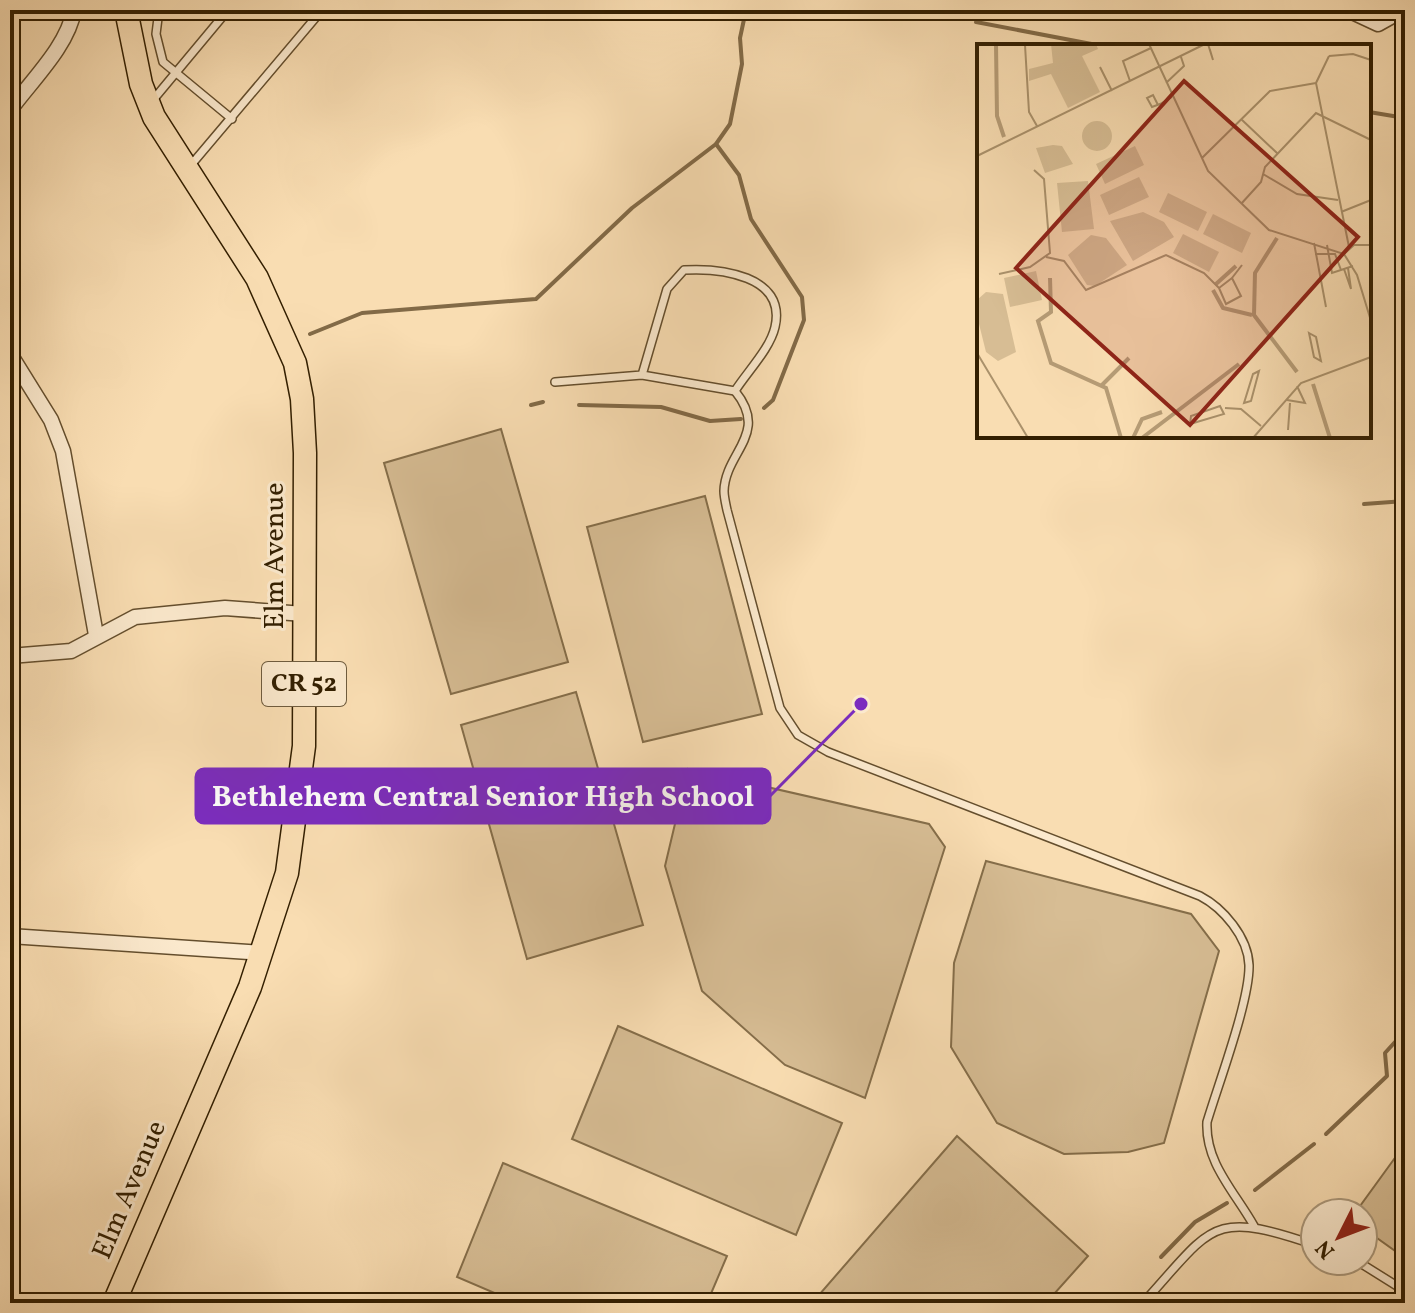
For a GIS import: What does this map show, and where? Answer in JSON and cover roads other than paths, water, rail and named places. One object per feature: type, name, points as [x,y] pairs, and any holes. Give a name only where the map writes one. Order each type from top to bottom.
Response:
[{"type":"main road","name":"Elm Avenue","points":[[114,1303],[262,953],[287,873],[304,746],[305,453],[302,399],[295,363],[257,278],[149,105],[134,59],[126,10]]},
{"type":"street","points":[[10,110],[53,53],[72,21],[74,10]]},
{"type":"street","points":[[1348,10],[1378,24],[1403,10]]},
{"type":"street","points":[[10,354],[51,420],[63,451],[96,635]]},
{"type":"street","points":[[10,656],[60,654],[135,617],[225,608],[304,614]]},
{"type":"street","points":[[10,936],[262,953]]},
{"type":"lane","points":[[159,10],[156,34],[163,62],[232,119]]},
{"type":"lane","points":[[149,105],[228,10]]},
{"type":"lane","points":[[187,170],[322,10]]},
{"type":"lane","points":[[642,375],[667,289],[684,270],[709,268],[739,275],[762,285],[776,303],[775,327],[735,391]]},
{"type":"lane","points":[[555,382],[642,375],[735,391],[747,406],[745,443],[724,490],[727,510],[780,708],[798,735],[828,752],[1200,896],[1225,914],[1240,937],[1249,964],[1240,1011],[1207,1122],[1206,1140],[1215,1164],[1254,1226]]},
{"type":"lane","points":[[1143,1303],[1203,1238],[1236,1224],[1254,1226],[1299,1240]]},
{"type":"lane","points":[[1379,1275],[1405,1291]]},
{"type":"waterway","points":[[310,334],[362,313],[536,299],[632,208],[716,144],[730,124],[742,64],[740,38],[746,10]]},
{"type":"waterway","points":[[976,22],[1092,44]]},
{"type":"waterway","points":[[1371,112],[1405,118]]},
{"type":"waterway","points":[[716,144],[739,175],[751,219],[802,297],[804,320],[773,400],[764,408]]},
{"type":"waterway","points":[[531,405],[543,402]]},
{"type":"waterway","points":[[579,405],[661,407],[710,421],[741,419]]},
{"type":"waterway","points":[[1364,504],[1405,501]]},
{"type":"waterway","points":[[1326,1134],[1387,1076],[1385,1053],[1405,1031]]},
{"type":"waterway","points":[[1255,1190],[1314,1144]]},
{"type":"waterway","points":[[1161,1257],[1195,1222],[1227,1203]]},
{"type":"place","name":"Bethlehem Central Senior High School","points":[[861,704]]}]
